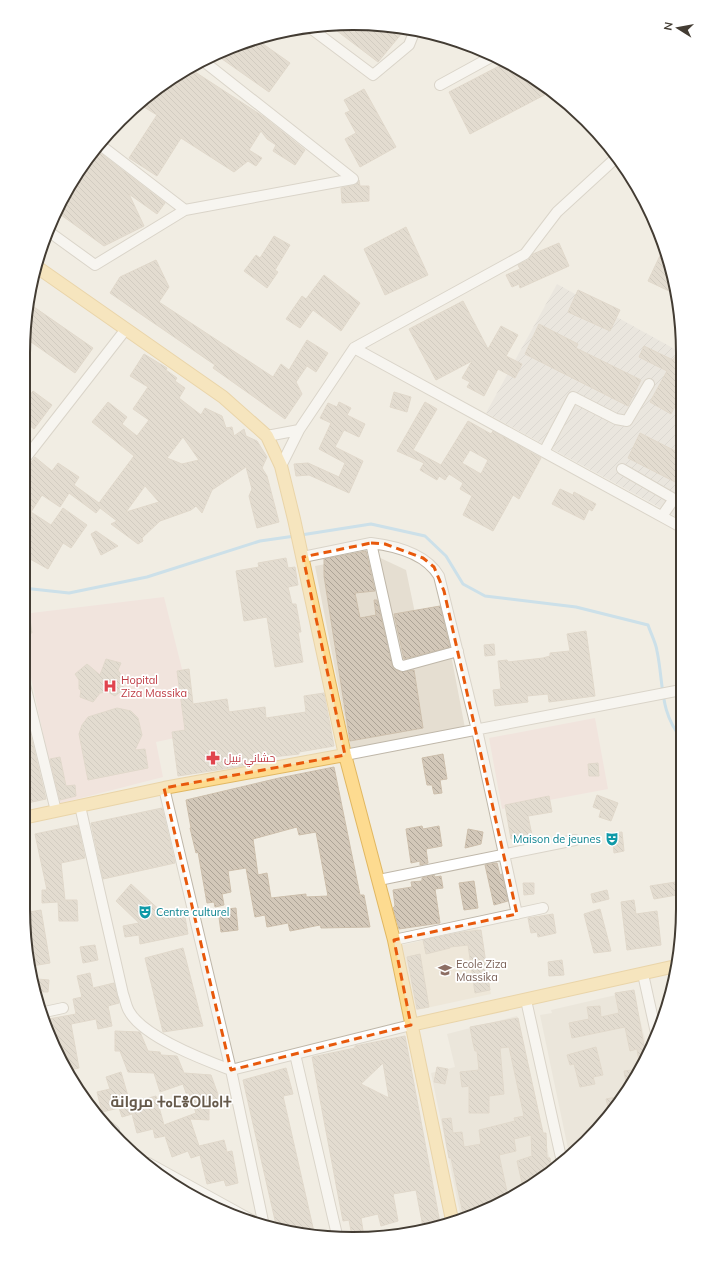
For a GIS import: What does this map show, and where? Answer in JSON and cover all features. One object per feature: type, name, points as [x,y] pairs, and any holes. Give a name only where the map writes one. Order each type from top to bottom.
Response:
[{"type":"main road","points":[[41,270],[223,397],[267,436],[281,466],[303,557],[345,754],[394,940],[451,1217]]},
{"type":"main road","points":[[30,817],[164,788],[345,754]]},
{"type":"main road","points":[[411,1025],[671,967]]},
{"type":"street","points":[[316,33],[373,76],[409,45],[413,36]]},
{"type":"street","points":[[440,85],[488,59]]},
{"type":"street","points":[[53,234],[95,265],[185,210],[354,179],[208,64]]},
{"type":"street","points":[[104,148],[185,210]]},
{"type":"street","points":[[281,466],[299,430],[354,348],[525,254],[557,212],[613,161]]},
{"type":"street","points":[[30,449],[126,329]]},
{"type":"street","points":[[354,348],[676,524]]},
{"type":"street","points":[[544,452],[573,397],[616,419],[627,421],[649,384]]},
{"type":"street","points":[[267,436],[299,430]]},
{"type":"street","points":[[622,469],[676,499]]},
{"type":"street","points":[[662,516],[676,502]]},
{"type":"street","points":[[303,557],[371,543],[385,544],[423,558],[434,567],[444,591],[477,730],[517,914]]},
{"type":"street","points":[[371,543],[398,664],[403,666],[458,651]]},
{"type":"street","points":[[345,754],[477,730],[676,691]]},
{"type":"street","points":[[30,705],[56,811]]},
{"type":"street","points":[[164,788],[231,1070],[263,1219]]},
{"type":"street","points":[[80,806],[123,994],[129,1012],[138,1022],[156,1036],[211,1063],[231,1070],[411,1025]]},
{"type":"street","points":[[379,880],[575,840]]},
{"type":"street","points":[[394,940],[543,908]]},
{"type":"street","points":[[643,974],[654,1025]]},
{"type":"street","points":[[526,1000],[561,1156]]},
{"type":"street","points":[[47,1012],[63,1008]]},
{"type":"street","points":[[295,1054],[337,1231]]},
{"type":"street","points":[[170,1175],[224,1205]]},
{"type":"highlighted area","points":[[371,543],[385,544],[423,558],[434,567],[444,591],[517,914],[394,940],[411,1025],[231,1070],[164,788],[345,755],[303,557]]},
{"type":"shaded area","points":[[557,284],[676,350],[676,516],[486,413]]},
{"type":"shaded area","points":[[374,555],[406,570],[416,618],[443,613],[465,728],[351,751],[315,566]]},
{"type":"shaded area","name":"Hopital Ziza Massika","points":[[164,597],[198,733],[156,742],[163,777],[58,804],[30,673],[30,613]]},
{"type":"shaded area","points":[[595,718],[608,789],[502,809],[489,738]]},
{"type":"shaded area","name":"Ecole Ziza Massika","points":[[478,928],[491,994],[413,1011],[398,946]]},
{"type":"shaded area","points":[[633,991],[646,1044],[633,1070],[609,1106],[596,1122],[568,1150],[540,1015],[552,1013],[551,1010]]},
{"type":"shaded area","points":[[517,1016],[551,1164],[532,1178],[496,1199],[460,1214],[431,1073],[455,1067],[447,1034]]},
{"type":"building","points":[[337,31],[374,31],[401,34],[378,62]]},
{"type":"building","points":[[262,43],[290,63],[269,92],[221,58]]},
{"type":"building","points":[[500,65],[546,94],[470,134],[449,92]]},
{"type":"building","points":[[195,72],[264,117],[305,150],[295,165],[273,151],[276,145],[267,139],[261,131],[249,150],[262,158],[256,166],[248,161],[234,172],[181,138],[157,176],[129,158],[157,115],[144,107],[174,84]]},
{"type":"building","points":[[364,89],[396,147],[360,167],[345,139],[356,133],[345,113],[350,111],[344,100]]},
{"type":"building","points":[[100,153],[165,203],[157,214],[129,194],[144,226],[104,246],[61,215],[73,191]]},
{"type":"building","points":[[359,180],[360,186],[369,186],[369,201],[342,203],[341,188],[356,185]]},
{"type":"building","points":[[406,227],[428,275],[385,295],[364,249]]},
{"type":"building","points":[[274,236],[290,245],[275,270],[278,272],[267,288],[244,271],[256,255],[260,258]]},
{"type":"building","points":[[559,243],[569,266],[520,288],[519,284],[512,287],[506,275],[520,269],[518,265],[528,260],[533,254]]},
{"type":"building","points":[[661,254],[670,292],[648,281]]},
{"type":"building","points":[[156,260],[169,287],[159,302],[273,377],[281,364],[289,370],[307,340],[328,353],[316,372],[307,366],[296,382],[302,394],[285,419],[213,368],[215,365],[110,293],[120,277]]},
{"type":"building","points":[[324,275],[360,303],[341,331],[313,310],[300,328],[286,319],[302,296],[306,299]]},
{"type":"building","points":[[578,290],[620,310],[610,331],[568,312]]},
{"type":"building","points":[[463,301],[488,349],[501,326],[518,335],[506,356],[522,364],[515,378],[498,369],[484,396],[467,387],[470,382],[462,378],[472,361],[436,380],[409,329]]},
{"type":"building","points":[[33,308],[93,348],[75,373],[31,342]]},
{"type":"building","points":[[539,324],[578,344],[576,348],[641,380],[628,406],[525,354]]},
{"type":"building","points":[[644,346],[673,360],[676,355],[676,405],[671,414],[650,402],[667,371],[639,357]]},
{"type":"building","points":[[144,354],[167,368],[166,370],[177,378],[175,381],[185,388],[179,398],[201,415],[205,408],[222,416],[226,428],[232,427],[234,436],[244,429],[246,436],[257,441],[267,457],[262,468],[267,476],[279,522],[257,528],[249,496],[252,489],[246,467],[212,490],[202,513],[196,506],[191,510],[160,521],[142,538],[143,541],[138,544],[111,524],[117,521],[100,508],[96,513],[69,493],[60,507],[42,495],[31,512],[51,525],[63,508],[87,525],[71,548],[63,543],[48,569],[30,559],[30,464],[35,457],[52,471],[58,463],[79,477],[74,485],[99,503],[134,456],[92,422],[108,402],[127,417],[122,424],[137,436],[149,420],[133,409],[148,387],[130,376]],"holes":[[[183,437],[199,460],[182,464],[167,458]],[[145,486],[159,502],[126,512]]]},
{"type":"building","points":[[33,391],[52,405],[34,429],[30,426],[30,395]]},
{"type":"building","points":[[394,392],[411,397],[407,412],[390,407]]},
{"type":"building","points":[[339,402],[351,408],[347,415],[365,424],[359,437],[344,430],[335,447],[363,461],[349,493],[309,475],[296,476],[294,464],[308,463],[339,477],[345,463],[319,449],[331,423],[320,418],[328,403],[337,407]]},
{"type":"building","points":[[425,402],[437,409],[413,450],[441,465],[468,421],[491,434],[493,431],[541,458],[519,499],[513,495],[493,531],[463,515],[472,496],[460,489],[463,483],[449,474],[445,480],[439,476],[437,480],[420,470],[424,463],[397,451]],"holes":[[[470,450],[488,460],[481,474],[462,463]]]},
{"type":"building","points":[[640,433],[676,451],[676,482],[628,458]]},
{"type":"building","points":[[560,489],[573,495],[574,492],[596,504],[592,511],[589,509],[584,520],[552,504]]},
{"type":"building","points":[[96,531],[118,546],[101,555],[91,534]]},
{"type":"building","points":[[366,551],[375,591],[355,593],[360,618],[376,615],[374,600],[377,600],[393,668],[401,672],[414,670],[423,728],[350,741],[324,576],[324,559]]},
{"type":"building","points":[[286,558],[288,568],[295,567],[298,585],[288,587],[292,604],[296,604],[301,632],[298,632],[303,662],[275,667],[267,617],[244,621],[236,571],[259,567],[258,563]]},
{"type":"building","points":[[440,606],[450,647],[404,659],[394,614]]},
{"type":"building","points":[[30,619],[32,633],[30,633]]},
{"type":"building","points":[[586,631],[595,696],[549,702],[548,694],[527,696],[528,702],[495,706],[493,690],[501,689],[498,661],[507,660],[508,662],[543,658],[550,656],[550,653],[570,651],[567,634]]},
{"type":"building","points":[[494,644],[495,655],[485,656],[484,645]]},
{"type":"building","points":[[106,659],[121,663],[118,670],[122,680],[121,685],[125,688],[115,696],[108,692],[100,693],[93,702],[80,697],[81,690],[79,689],[79,680],[75,674],[87,664],[100,675]]},
{"type":"building","points":[[189,669],[193,704],[227,699],[229,712],[265,707],[266,718],[306,712],[304,696],[324,693],[334,746],[299,752],[299,754],[255,759],[256,764],[178,776],[172,732],[185,730],[177,671]]},
{"type":"building","points":[[117,708],[131,711],[138,718],[142,735],[135,750],[145,749],[148,768],[88,780],[79,734],[82,725],[88,717]]},
{"type":"building","points":[[30,733],[46,799],[30,802]]},
{"type":"building","points":[[443,754],[447,779],[440,780],[442,793],[434,794],[432,785],[427,785],[422,758]]},
{"type":"building","points":[[60,757],[66,786],[75,785],[76,796],[60,800],[50,759]]},
{"type":"building","points":[[598,763],[599,776],[589,776],[588,764]]},
{"type":"building","points":[[334,767],[360,895],[364,895],[370,927],[321,928],[320,925],[290,931],[288,923],[267,927],[265,915],[255,917],[246,868],[228,871],[231,892],[222,894],[224,905],[215,907],[214,902],[207,903],[198,852],[196,853],[190,828],[186,800],[279,778]],"holes":[[[297,827],[299,835],[316,832],[328,896],[306,897],[306,894],[271,898],[267,873],[258,875],[253,839]]]},
{"type":"building","points":[[597,795],[618,803],[611,821],[599,817],[601,810],[593,807]]},
{"type":"building","points":[[549,796],[552,812],[528,816],[532,835],[511,839],[505,805]]},
{"type":"building","points":[[162,808],[175,863],[103,879],[91,823]]},
{"type":"building","points":[[78,825],[85,858],[61,863],[65,900],[77,900],[78,921],[59,921],[58,902],[42,903],[42,890],[47,890],[35,834]]},
{"type":"building","points":[[422,826],[423,829],[439,826],[442,846],[426,849],[428,863],[420,865],[420,861],[411,863],[406,829]]},
{"type":"building","points":[[468,829],[483,832],[481,844],[465,848]]},
{"type":"building","points":[[622,832],[624,851],[614,853],[612,833]]},
{"type":"building","points":[[497,863],[500,875],[502,874],[508,901],[494,905],[485,865]]},
{"type":"building","points":[[434,875],[435,877],[441,876],[443,888],[435,889],[440,923],[399,929],[393,908],[395,906],[393,890],[412,887],[411,882],[422,881],[422,878]]},
{"type":"building","points":[[474,881],[478,908],[464,910],[459,883]]},
{"type":"building","points":[[676,882],[676,895],[654,899],[650,886]]},
{"type":"building","points":[[523,883],[534,883],[534,894],[524,895]]},
{"type":"building","name":"Centre culturel","points":[[131,884],[164,914],[184,911],[188,934],[140,944],[139,935],[125,937],[123,926],[139,923],[116,901]]},
{"type":"building","points":[[607,890],[609,899],[593,903],[591,894]]},
{"type":"building","points":[[634,900],[636,914],[657,911],[661,945],[627,950],[621,902]]},
{"type":"building","points":[[236,908],[238,930],[221,932],[218,910]]},
{"type":"building","points":[[600,909],[611,951],[594,953],[584,914]]},
{"type":"building","points":[[41,910],[50,963],[35,965],[30,912]]},
{"type":"building","points":[[553,914],[556,933],[538,937],[537,932],[531,933],[528,918]]},
{"type":"building","points":[[481,930],[490,990],[475,993],[468,945],[450,947],[426,954],[423,940]]},
{"type":"building","points":[[95,945],[98,960],[83,963],[80,947]]},
{"type":"building","points":[[183,948],[203,1026],[163,1032],[145,958]]},
{"type":"building","points":[[420,954],[429,1007],[417,1009],[407,957]]},
{"type":"building","points":[[562,960],[564,975],[549,976],[548,962]]},
{"type":"building","points":[[90,973],[93,988],[114,983],[119,1003],[108,1006],[112,1026],[98,1029],[96,1019],[71,1024],[79,1068],[73,1069],[63,1052],[49,1019],[76,1014],[73,999],[82,997],[77,976]]},
{"type":"building","points":[[38,979],[49,980],[48,992],[41,992]]},
{"type":"building","points":[[634,990],[645,1048],[639,1060],[637,1049],[630,1051],[625,1027],[572,1038],[569,1023],[589,1019],[587,1007],[600,1006],[601,1017],[619,1013],[615,993]]},
{"type":"building","points":[[518,1018],[543,1133],[546,1133],[547,1158],[550,1158],[551,1164],[522,1184],[517,1161],[532,1156],[531,1135],[514,1139],[516,1151],[499,1155],[507,1193],[463,1213],[451,1158],[449,1158],[442,1119],[451,1118],[453,1133],[462,1132],[464,1147],[481,1144],[479,1130],[515,1121],[514,1118],[524,1116],[509,1047],[500,1048],[504,1094],[489,1096],[489,1113],[469,1113],[469,1086],[462,1087],[460,1072],[479,1070],[477,1051],[475,1051],[470,1027]]},
{"type":"building","points":[[115,1031],[140,1032],[148,1051],[160,1052],[161,1055],[177,1056],[184,1073],[211,1075],[220,1100],[209,1103],[209,1120],[190,1119],[199,1146],[224,1140],[227,1152],[232,1151],[238,1183],[226,1186],[224,1180],[207,1184],[200,1155],[191,1158],[188,1151],[172,1157],[165,1136],[155,1138],[153,1129],[137,1133],[132,1114],[122,1117],[119,1108],[102,1112],[97,1092],[110,1089],[106,1077],[121,1072],[130,1103],[156,1096],[164,1125],[196,1113],[189,1093],[186,1093],[183,1084],[160,1092],[154,1073],[128,1072],[120,1051],[115,1051]]},
{"type":"building","points":[[405,1036],[439,1220],[423,1224],[416,1190],[393,1194],[398,1221],[381,1226],[378,1214],[361,1218],[363,1232],[353,1232],[351,1232],[349,1220],[343,1221],[312,1057],[355,1048],[355,1046]],"holes":[[[383,1063],[389,1098],[361,1084]]]},
{"type":"building","points":[[596,1047],[603,1075],[593,1077],[595,1084],[580,1087],[574,1064],[570,1065],[567,1055]]},
{"type":"building","points":[[437,1067],[448,1069],[445,1084],[434,1082]]},
{"type":"building","points":[[286,1068],[293,1094],[283,1096],[313,1229],[276,1223],[243,1080]]},
{"type":"building","points":[[633,1070],[626,1082],[624,1071]]},
{"type":"building","points":[[615,1097],[608,1107],[606,1099]]},
{"type":"waterway","points":[[301,535],[371,524],[425,536],[446,556],[463,584],[485,596],[576,607],[648,625],[655,642],[666,708],[669,718],[676,730]]},
{"type":"waterway","points":[[30,589],[69,593],[147,577],[260,541],[295,536]]},
{"type":"place","name":"Hopital Ziza Massika","points":[[110,686]]},
{"type":"place","name":"حشاني نبيل","points":[[213,758]]},
{"type":"place","name":"Maison de jeunes","points":[[612,839]]},
{"type":"place","name":"Centre culturel","points":[[145,912]]},
{"type":"place","name":"Ecole Ziza Massika","points":[[445,970]]},
{"type":"district","name":"مروانة ⵜⴰⵎⴻⵔⵡⴰⵏⵜ","points":[[171,1102]]}]
